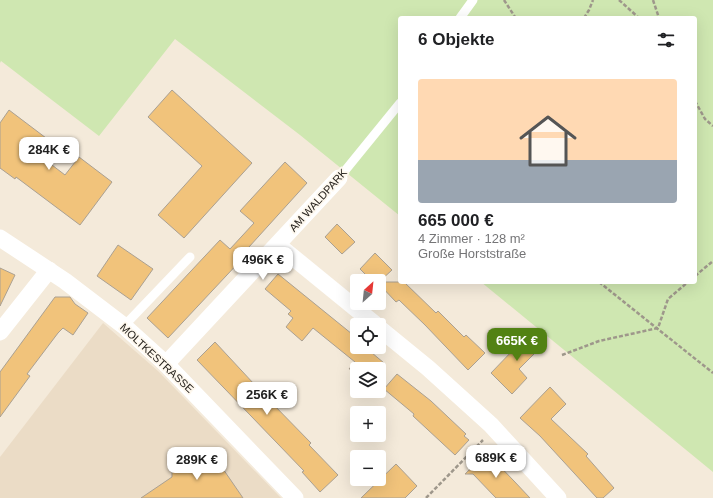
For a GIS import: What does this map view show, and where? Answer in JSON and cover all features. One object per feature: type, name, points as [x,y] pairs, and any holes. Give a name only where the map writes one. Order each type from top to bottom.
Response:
[{"type":"street","name":"AM WALDPARK","points":[[166,364],[339,178]]},
{"type":"street","name":"MOLTKESTRASSE","points":[[0,238],[49,270],[124,326],[166,364],[295,498]]},
{"type":"street","points":[[278,244],[368,318]]},
{"type":"street","points":[[0,332],[49,270]]},
{"type":"street","points":[[386,334],[428,368],[491,425],[558,498]]},
{"type":"lane","points":[[461,16],[472,0]]},
{"type":"lane","name":"AM WALDPARK","points":[[339,178],[398,105]]},
{"type":"lane","points":[[124,326],[190,257]]},
{"type":"path","points":[[504,0],[514,16]]},
{"type":"path","points":[[586,16],[590,10],[593,0]]},
{"type":"path","points":[[619,0],[637,16]]},
{"type":"path","points":[[653,0],[658,16]]},
{"type":"path","points":[[697,104],[706,119],[713,126]]},
{"type":"path","points":[[697,274],[713,261]]},
{"type":"path","points":[[602,284],[713,373]]},
{"type":"path","points":[[658,328],[668,298],[686,284]]},
{"type":"path","points":[[562,355],[599,340],[658,328]]},
{"type":"path","points":[[426,498],[488,435],[491,425]]},
{"type":"shaded area","points":[[103,323],[158,371],[281,498],[0,498],[0,457]]},
{"type":"green space","points":[[0,0],[713,0],[713,472],[483,284],[697,284],[697,16],[398,16],[398,214],[300,135],[175,39],[99,136],[1,61],[0,63]]},
{"type":"building","points":[[172,90],[252,163],[184,238],[158,215],[202,166],[148,117]]},
{"type":"building","points":[[9,110],[46,138],[35,152],[65,175],[79,157],[112,182],[80,225],[16,177],[15,179],[0,168],[0,123]]},
{"type":"building","points":[[285,162],[307,183],[239,258],[241,260],[168,338],[147,318],[220,240],[230,249],[254,223],[240,211]]},
{"type":"building","points":[[337,224],[355,242],[342,254],[325,237]]},
{"type":"building","points":[[118,245],[153,269],[131,300],[97,276]]},
{"type":"building","points":[[375,253],[392,270],[386,276],[386,274],[365,274],[360,269]]},
{"type":"building","points":[[0,268],[15,275],[0,306]]},
{"type":"building","points":[[278,274],[350,332],[350,354],[373,354],[383,362],[355,362],[313,328],[302,341],[286,327],[293,318],[288,314],[291,311],[265,289]]},
{"type":"building","points":[[386,282],[406,284],[436,313],[438,311],[464,337],[466,335],[485,353],[468,370],[399,300],[396,302],[386,291]]},
{"type":"building","points":[[55,297],[70,297],[75,304],[88,313],[73,335],[63,328],[58,333],[27,374],[30,376],[0,417],[0,372]]},
{"type":"building","points":[[528,330],[543,345],[519,369],[527,378],[512,394],[491,373],[515,348],[512,346]]},
{"type":"building","points":[[215,342],[311,443],[309,445],[338,475],[320,492],[302,472],[304,471],[197,360]]},
{"type":"building","points":[[397,374],[431,401],[466,434],[464,436],[469,440],[455,455],[413,416],[414,414],[386,391],[386,387]]},
{"type":"building","points":[[550,387],[566,404],[551,419],[588,454],[586,456],[614,488],[603,498],[597,498],[540,436],[520,418]]},
{"type":"building","points":[[210,450],[243,498],[141,498],[172,477],[172,468],[169,462],[180,455],[188,466]]},
{"type":"building","points":[[487,453],[530,498],[496,498],[473,474],[465,474]]},
{"type":"building","points":[[396,464],[417,486],[405,498],[361,498],[373,486],[386,486],[386,474]]}]
